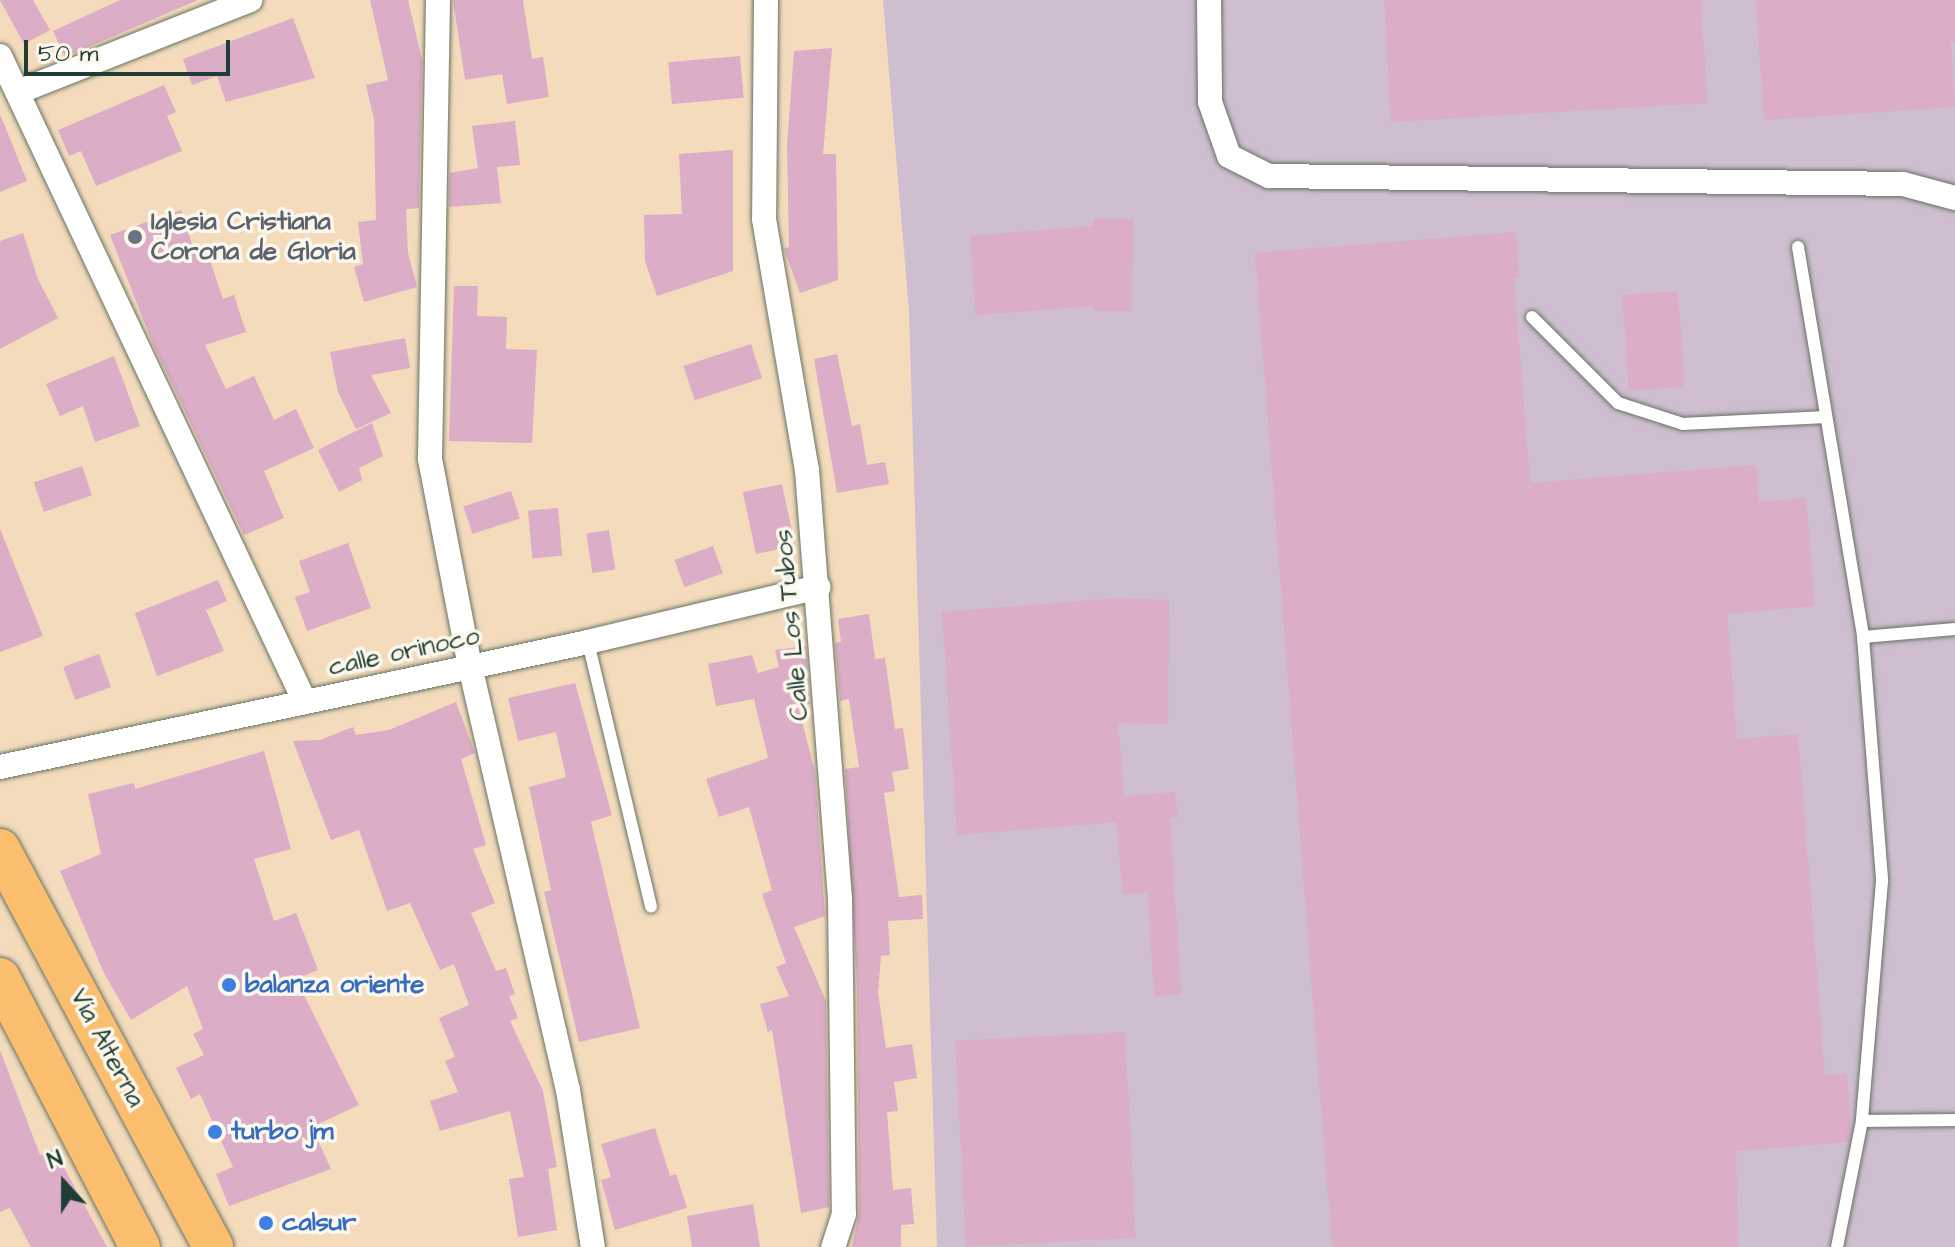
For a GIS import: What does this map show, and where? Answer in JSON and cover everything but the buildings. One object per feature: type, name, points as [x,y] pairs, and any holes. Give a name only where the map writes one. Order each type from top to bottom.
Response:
[{"type":"highway","name":"Vía Alterna","points":[[0,849],[213,1247]]},
{"type":"highway","points":[[0,978],[140,1247]]},
{"type":"street","points":[[18,92],[250,0]]},
{"type":"street","points":[[438,0],[430,459],[470,666],[568,1090],[593,1247]]},
{"type":"street","name":"Calle Los Tubos","points":[[766,0],[764,219],[807,470],[819,587],[840,898],[844,1214],[833,1247]]},
{"type":"street","points":[[1209,0],[1210,102],[1229,156],[1269,176],[1903,184],[1955,198]]},
{"type":"street","points":[[0,56],[305,702]]},
{"type":"street","name":"calle orinoco","points":[[0,767],[588,642],[819,587]]},
{"type":"lane","points":[[1798,247],[1863,637],[1882,881],[1862,1121],[1837,1247]]},
{"type":"lane","points":[[1532,317],[1618,403],[1683,424],[1826,417]]},
{"type":"lane","points":[[1863,637],[1955,629]]},
{"type":"lane","points":[[588,642],[651,907]]},
{"type":"lane","points":[[1862,1121],[1955,1120]]},
{"type":"shaded area","points":[[883,0],[1955,0],[1955,1247],[937,1247],[909,310]]},
{"type":"place","name":"Iglesia Cristiana Corona de Gloria","points":[[135,237]]},
{"type":"place","name":"balanza oriente","points":[[229,985]]},
{"type":"place","name":"turbo jm","points":[[215,1132]]},
{"type":"place","name":"calsur","points":[[266,1223]]}]
